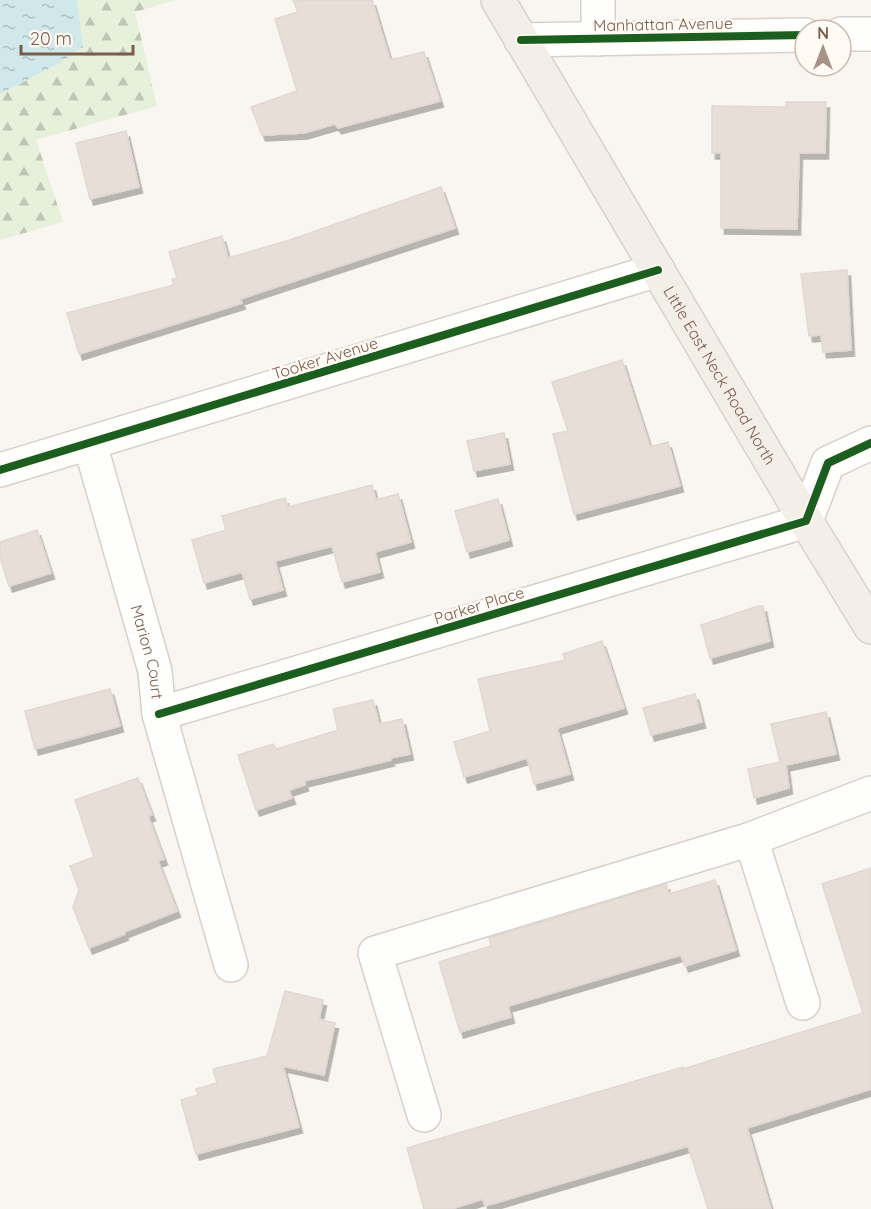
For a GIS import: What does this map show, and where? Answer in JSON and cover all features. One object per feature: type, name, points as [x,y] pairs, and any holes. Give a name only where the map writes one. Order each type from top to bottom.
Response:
[{"type":"main road","name":"Little East Neck Road North","points":[[498,0],[871,627]]},
{"type":"street","points":[[598,0],[598,39]]},
{"type":"street","points":[[853,34],[871,34]]},
{"type":"street","name":"Manhattan Avenue","points":[[521,40],[793,35]]},
{"type":"street","name":"Tooker Avenue","points":[[0,470],[658,270]]},
{"type":"street","points":[[806,521],[828,463],[871,443]]},
{"type":"street","name":"Marion Court","points":[[90,444],[155,671],[159,714],[231,965]]},
{"type":"street","name":"Parker Place","points":[[159,714],[806,521]]},
{"type":"street","points":[[424,1115],[375,953],[751,840],[871,793]]},
{"type":"street","points":[[751,840],[803,1003]]},
{"type":"green space","points":[[77,0],[175,0],[135,12],[157,106],[36,140],[63,222],[0,240],[0,94],[58,64],[83,47]]},
{"type":"water","points":[[0,0],[77,0],[83,47],[58,64],[0,94]]},
{"type":"building","points":[[293,0],[372,0],[390,60],[424,52],[440,101],[338,128],[335,124],[304,133],[262,135],[251,107],[297,91],[275,19],[298,12]]},
{"type":"building","points":[[786,102],[826,102],[825,153],[799,153],[797,229],[721,228],[721,153],[712,153],[712,106],[786,107]]},
{"type":"building","points":[[126,131],[139,187],[90,199],[76,143]]},
{"type":"building","points":[[441,187],[455,228],[240,299],[242,303],[79,354],[67,313],[174,285],[172,279],[177,278],[169,252],[222,236],[228,258],[290,240]]},
{"type":"building","points":[[847,270],[851,350],[823,352],[821,335],[809,336],[801,274]]},
{"type":"building","points":[[622,360],[650,447],[668,442],[680,486],[574,514],[553,434],[568,431],[552,382]]},
{"type":"building","points":[[504,433],[510,464],[474,471],[467,441]]},
{"type":"building","points":[[372,485],[376,500],[398,494],[411,542],[375,552],[380,572],[342,582],[332,546],[275,561],[283,590],[250,599],[242,572],[204,583],[192,540],[226,530],[222,516],[285,498],[288,507]]},
{"type":"building","points":[[498,499],[509,540],[467,552],[455,511]]},
{"type":"building","points":[[37,530],[51,573],[9,586],[0,557],[0,542]]},
{"type":"building","points":[[763,606],[770,641],[710,658],[701,625]]},
{"type":"building","points":[[602,641],[624,708],[557,728],[570,774],[534,784],[527,758],[464,777],[454,742],[490,731],[478,679],[565,660],[563,654]]},
{"type":"building","points":[[110,689],[120,726],[35,749],[25,711]]},
{"type":"building","points":[[695,694],[702,722],[651,735],[643,708]]},
{"type":"building","points":[[373,700],[379,724],[402,719],[410,754],[304,781],[305,785],[289,790],[292,798],[256,810],[238,755],[273,744],[277,749],[338,730],[333,709]]},
{"type":"building","points":[[826,712],[836,754],[786,765],[789,788],[754,798],[748,769],[780,762],[771,724]]},
{"type":"building","points":[[138,778],[152,815],[148,816],[164,859],[158,861],[177,911],[89,948],[73,907],[79,890],[70,866],[94,857],[75,800]]},
{"type":"building","points":[[871,868],[871,1089],[747,1128],[771,1209],[708,1209],[688,1146],[485,1206],[483,1199],[451,1209],[424,1209],[407,1148],[683,1067],[683,1069],[863,1013],[822,884]]},
{"type":"building","points":[[715,880],[736,950],[685,966],[681,955],[508,1006],[511,1017],[460,1032],[439,962],[491,946],[489,938],[666,884],[669,894]]},
{"type":"building","points":[[285,991],[323,1000],[319,1019],[335,1023],[324,1075],[283,1066],[299,1127],[196,1154],[181,1100],[198,1095],[196,1089],[217,1083],[213,1069],[267,1056]]},
{"type":"cycle path","points":[[521,40],[793,35]]},
{"type":"cycle path","points":[[0,470],[658,270]]},
{"type":"cycle path","points":[[159,714],[806,521],[828,463],[871,443]]}]
